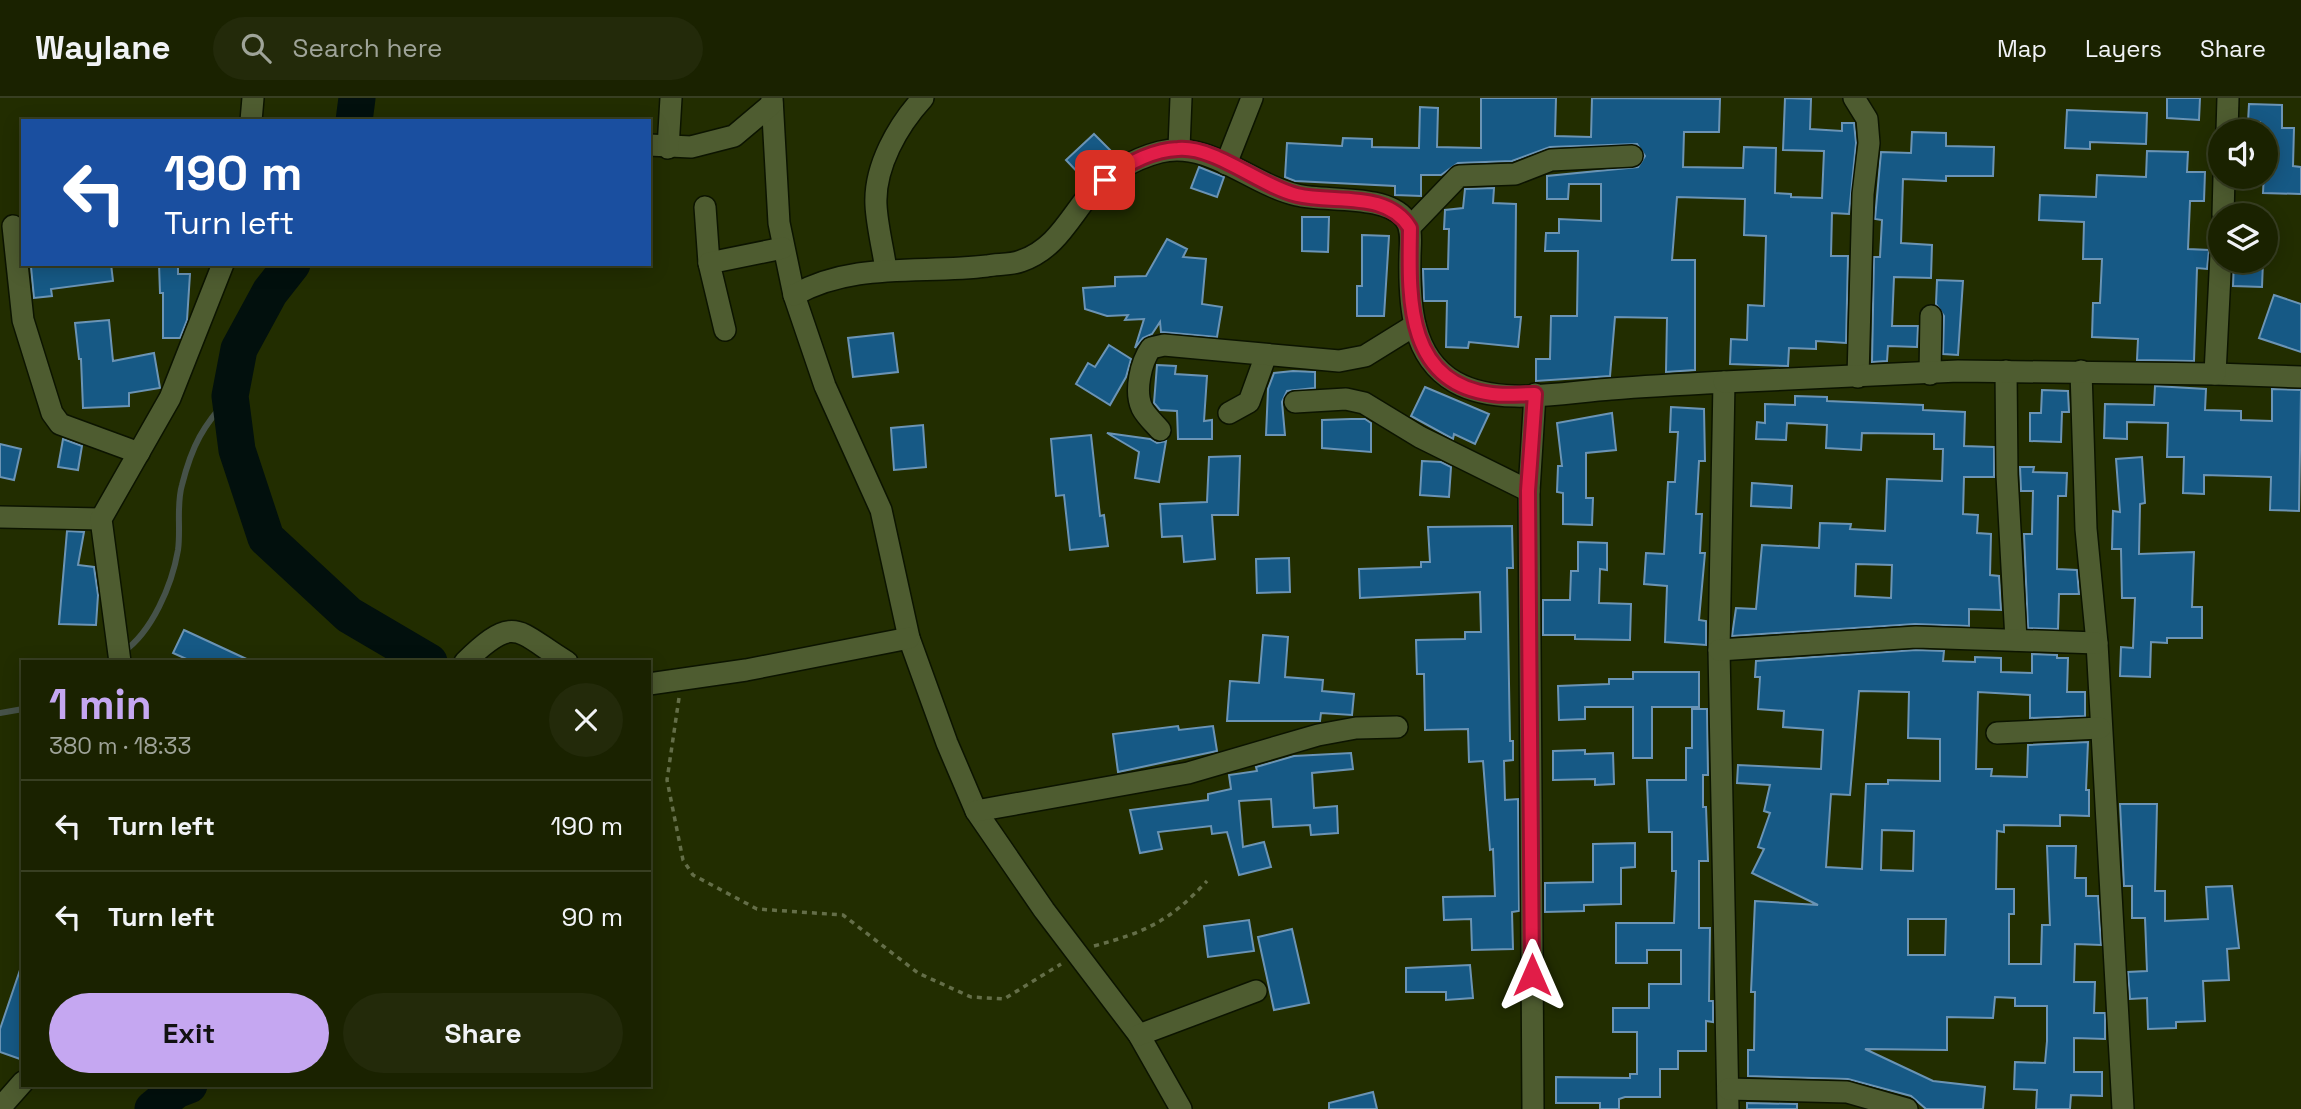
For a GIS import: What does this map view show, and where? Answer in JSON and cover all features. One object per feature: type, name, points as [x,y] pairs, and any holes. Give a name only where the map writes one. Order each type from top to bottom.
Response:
[{"type":"street","points":[[251,119],[253,98]]},
{"type":"street","points":[[671,98],[659,147],[697,147],[741,134],[772,101]]},
{"type":"street","points":[[886,270],[876,204],[881,171],[907,115],[923,98]]},
{"type":"street","points":[[1179,148],[1181,98]]},
{"type":"street","points":[[1226,164],[1252,98]]},
{"type":"street","points":[[1854,98],[1867,119],[1869,143],[1863,194],[1858,377]]},
{"type":"street","points":[[2227,119],[2228,98]]},
{"type":"street","points":[[772,101],[783,248],[794,295],[825,386],[881,510],[909,638],[947,743],[976,811],[1044,910],[1139,1035],[1181,1109]]},
{"type":"street","points":[[794,295],[814,284],[838,277],[886,270],[969,268],[1020,261],[1043,250],[1061,235],[1088,195],[1119,169],[1157,153],[1179,148],[1226,164],[1297,195],[1376,204],[1396,211],[1410,228],[1409,294],[1415,325],[1425,353],[1438,370],[1457,383],[1492,394],[2006,371],[2301,377]]},
{"type":"street","points":[[1410,228],[1459,176],[1515,174],[1551,160],[1632,156]]},
{"type":"street","points":[[705,207],[709,263],[725,330]]},
{"type":"street","points":[[13,226],[23,320],[52,413],[60,424],[139,453]]},
{"type":"street","points":[[709,263],[783,248]]},
{"type":"street","points":[[120,654],[101,519],[170,398],[222,266]]},
{"type":"street","points":[[2215,374],[2220,273]]},
{"type":"street","points":[[1930,316],[1930,374]]},
{"type":"street","points":[[1160,430],[1141,406],[1140,383],[1144,358],[1151,348],[1164,345],[1339,361],[1365,356],[1415,325]]},
{"type":"street","points":[[1229,413],[1249,402],[1266,355]]},
{"type":"street","points":[[2006,371],[2007,475],[2016,640]]},
{"type":"street","points":[[2081,371],[2086,529],[2097,643],[2123,1109]]},
{"type":"street","points":[[1724,382],[1719,650],[1728,1099],[1847,1092],[1907,1109]]},
{"type":"street","points":[[1533,1109],[1528,491],[1535,394]]},
{"type":"street","points":[[1295,402],[1346,399],[1364,403],[1420,437],[1528,491]]},
{"type":"street","points":[[0,517],[101,519]]},
{"type":"street","points":[[471,656],[498,635],[520,631],[564,660]]},
{"type":"street","points":[[1719,650],[1916,637],[2097,643]]},
{"type":"street","points":[[651,684],[746,670],[909,638]]},
{"type":"street","points":[[976,811],[1188,773],[1318,735],[1356,728],[1397,727]]},
{"type":"street","points":[[1997,733],[2100,728]]},
{"type":"street","points":[[1139,1035],[1256,991]]},
{"type":"street","points":[[0,1108],[14,1083]]},
{"type":"path","points":[[681,679],[667,780],[682,860],[692,875],[757,909],[843,915],[918,973],[971,997],[1004,999],[1052,972],[1077,950],[1140,934],[1163,922],[1207,881]]},
{"type":"building","points":[[1481,98],[1556,98],[1555,136],[1591,137],[1592,98],[1720,99],[1719,132],[1684,132],[1683,167],[1743,168],[1744,147],[1776,148],[1775,193],[1791,194],[1791,197],[1822,198],[1824,151],[1783,150],[1785,98],[1811,99],[1810,129],[1842,131],[1842,123],[1854,123],[1856,143],[1849,214],[1832,213],[1831,256],[1848,256],[1846,343],[1816,341],[1816,349],[1789,348],[1788,366],[1730,364],[1731,339],[1747,340],[1748,305],[1764,306],[1766,236],[1744,235],[1745,199],[1677,197],[1672,260],[1695,260],[1695,370],[1666,372],[1667,318],[1615,317],[1610,376],[1536,381],[1536,359],[1550,359],[1551,316],[1577,316],[1578,251],[1545,251],[1546,233],[1559,233],[1559,219],[1601,221],[1601,184],[1569,184],[1568,199],[1547,199],[1547,176],[1638,167],[1645,156],[1637,144],[1550,147],[1512,161],[1458,163],[1441,175],[1421,175],[1421,196],[1395,195],[1395,186],[1295,181],[1285,177],[1287,143],[1342,146],[1343,138],[1372,139],[1372,147],[1419,148],[1420,107],[1438,108],[1437,147],[1481,148]]},
{"type":"building","points":[[2167,98],[2200,98],[2199,120],[2167,118]]},
{"type":"building","points":[[2249,104],[2282,105],[2282,128],[2294,128],[2293,166],[2301,167],[2301,194],[2263,193],[2263,189],[2278,189],[2278,119],[2248,119]]},
{"type":"building","points":[[2067,110],[2147,113],[2146,144],[2090,142],[2090,149],[2065,148]]},
{"type":"building","points":[[1912,132],[1946,133],[1946,146],[1994,147],[1993,176],[1946,176],[1946,181],[1903,179],[1901,243],[1932,245],[1931,278],[1894,277],[1892,326],[1918,326],[1917,347],[1888,346],[1887,361],[1872,362],[1874,257],[1880,257],[1882,220],[1875,219],[1881,152],[1911,153]]},
{"type":"building","points":[[1094,134],[1114,154],[1085,180],[1066,160]]},
{"type":"building","points":[[2147,151],[2188,152],[2187,172],[2205,172],[2204,201],[2190,201],[2188,249],[2208,250],[2207,269],[2197,268],[2194,361],[2137,360],[2138,339],[2092,337],[2093,303],[2100,303],[2102,259],[2083,259],[2084,222],[2039,220],[2040,195],[2096,197],[2097,175],[2146,177]]},
{"type":"building","points":[[1199,167],[1224,177],[1217,197],[1191,188]]},
{"type":"building","points":[[1494,188],[1493,203],[1516,204],[1515,317],[1521,317],[1518,347],[1469,342],[1468,348],[1446,347],[1447,301],[1424,301],[1423,269],[1448,269],[1449,229],[1444,229],[1445,210],[1463,208],[1465,189]]},
{"type":"building","points":[[1302,217],[1329,217],[1328,252],[1302,251]]},
{"type":"building","points":[[1362,235],[1389,236],[1384,316],[1357,316],[1357,286],[1362,286]]},
{"type":"building","points":[[1167,239],[1187,249],[1183,257],[1206,259],[1202,304],[1222,307],[1217,337],[1161,332],[1160,322],[1152,334],[1143,338],[1135,348],[1144,319],[1125,320],[1128,315],[1107,316],[1085,309],[1083,288],[1115,286],[1115,277],[1146,276]]},
{"type":"building","points":[[111,266],[113,281],[51,289],[52,296],[34,298],[31,267]]},
{"type":"building","points":[[159,266],[178,266],[178,274],[190,274],[187,320],[180,338],[163,338],[163,293],[160,293]]},
{"type":"building","points":[[2234,273],[2263,273],[2262,287],[2233,286]]},
{"type":"building","points":[[1937,280],[1963,281],[1958,355],[1943,354],[1944,316],[1936,304]]},
{"type":"building","points":[[2274,295],[2301,304],[2301,352],[2259,338]]},
{"type":"building","points":[[109,320],[113,361],[154,353],[160,388],[129,393],[129,406],[83,408],[81,359],[75,323]]},
{"type":"building","points":[[893,333],[898,372],[853,377],[848,338]]},
{"type":"building","points":[[1109,345],[1131,359],[1126,377],[1110,405],[1076,384],[1088,363],[1095,367]]},
{"type":"building","points":[[1157,365],[1176,366],[1175,374],[1207,376],[1204,421],[1212,420],[1212,439],[1178,439],[1177,411],[1160,410],[1154,403]]},
{"type":"building","points":[[1315,372],[1315,388],[1287,391],[1282,402],[1285,435],[1266,435],[1268,389],[1274,373]]},
{"type":"building","points":[[2155,386],[2206,389],[2205,410],[2241,411],[2241,420],[2272,421],[2272,389],[2301,390],[2299,511],[2270,510],[2271,477],[2204,475],[2204,494],[2183,493],[2184,457],[2167,457],[2168,423],[2127,422],[2127,439],[2104,438],[2105,404],[2154,405]]},
{"type":"building","points":[[1425,387],[1489,414],[1475,444],[1454,434],[1453,439],[1411,416]]},
{"type":"building","points":[[2042,390],[2068,391],[2069,412],[2062,412],[2061,442],[2030,441],[2030,413],[2041,413]]},
{"type":"building","points":[[1795,396],[1827,397],[1827,401],[1923,405],[1923,410],[1965,412],[1964,446],[1994,447],[1994,477],[1964,477],[1963,514],[1978,515],[1977,533],[1991,534],[1990,575],[1999,576],[2001,610],[1969,609],[1969,626],[1915,624],[1732,636],[1736,608],[1756,609],[1762,545],[1819,548],[1820,523],[1851,524],[1850,529],[1885,531],[1887,479],[1942,481],[1943,449],[1934,449],[1934,434],[1862,433],[1861,450],[1826,448],[1827,425],[1787,423],[1786,440],[1756,439],[1757,422],[1765,423],[1765,404],[1795,405]],"holes":[[[1856,564],[1892,565],[1891,598],[1855,596]]]},
{"type":"building","points":[[1671,407],[1704,409],[1705,461],[1699,461],[1696,514],[1702,514],[1700,553],[1705,553],[1699,620],[1706,621],[1706,645],[1665,642],[1667,586],[1644,584],[1646,553],[1664,554],[1668,482],[1675,482],[1678,432],[1670,432]]},
{"type":"building","points":[[1612,413],[1616,450],[1586,453],[1586,498],[1593,498],[1592,525],[1563,524],[1563,493],[1557,492],[1558,466],[1562,466],[1557,423]]},
{"type":"building","points":[[1365,419],[1371,423],[1371,452],[1322,448],[1322,420]]},
{"type":"building","points":[[923,425],[926,467],[894,470],[891,428]]},
{"type":"building","points":[[1107,433],[1150,439],[1157,443],[1166,441],[1159,482],[1135,478],[1139,452]]},
{"type":"building","points":[[1091,435],[1100,516],[1104,515],[1108,546],[1070,550],[1064,495],[1056,496],[1051,439]]},
{"type":"building","points":[[63,439],[82,446],[78,470],[58,467]]},
{"type":"building","points":[[0,444],[21,449],[14,480],[0,477]]},
{"type":"building","points":[[1240,456],[1238,515],[1212,515],[1215,559],[1184,562],[1182,536],[1162,537],[1160,504],[1207,502],[1209,457]]},
{"type":"building","points":[[2142,457],[2145,503],[2140,504],[2139,554],[2194,552],[2192,607],[2202,607],[2202,638],[2167,638],[2167,643],[2151,642],[2150,677],[2120,676],[2121,647],[2133,648],[2135,598],[2122,598],[2121,549],[2112,549],[2113,511],[2120,512],[2116,459]]},
{"type":"building","points":[[1422,461],[1441,462],[1451,467],[1449,497],[1420,495]]},
{"type":"building","points":[[2020,467],[2034,467],[2033,472],[2067,473],[2066,496],[2058,496],[2057,569],[2077,570],[2079,594],[2059,594],[2058,629],[2028,628],[2024,534],[2032,534],[2033,491],[2021,491]]},
{"type":"building","points":[[1752,483],[1792,486],[1791,508],[1751,506]]},
{"type":"building","points":[[1512,526],[1513,568],[1507,568],[1510,741],[1513,741],[1513,760],[1504,761],[1505,800],[1518,799],[1519,911],[1512,912],[1513,949],[1472,950],[1471,919],[1444,920],[1443,897],[1495,896],[1493,849],[1490,850],[1483,761],[1469,762],[1468,729],[1425,730],[1424,674],[1417,674],[1416,640],[1465,639],[1465,632],[1481,632],[1480,592],[1360,598],[1359,569],[1421,567],[1421,562],[1430,562],[1428,527]]},
{"type":"building","points":[[67,531],[84,532],[78,565],[94,567],[98,595],[96,625],[59,624]]},
{"type":"building","points":[[1578,542],[1607,543],[1607,570],[1600,569],[1599,603],[1631,604],[1630,640],[1575,639],[1575,635],[1543,635],[1543,600],[1570,600],[1571,571],[1578,571]]},
{"type":"building","points":[[1289,558],[1290,592],[1257,593],[1256,559]]},
{"type":"building","points":[[184,630],[249,660],[189,660],[173,653]]},
{"type":"building","points":[[1263,635],[1288,637],[1285,677],[1323,680],[1322,691],[1354,694],[1352,715],[1321,713],[1320,721],[1227,721],[1230,681],[1259,683]]},
{"type":"building","points":[[1916,650],[1944,651],[1943,661],[1975,662],[1975,657],[2001,658],[2001,672],[2032,673],[2032,654],[2068,658],[2067,692],[2085,692],[2085,716],[2030,718],[2030,695],[1978,692],[1976,769],[1992,769],[1991,776],[2027,777],[2028,745],[2088,742],[2086,790],[2089,790],[2089,816],[2060,815],[2060,826],[2004,825],[2004,832],[1997,831],[1996,889],[2014,889],[2014,914],[2009,914],[2009,964],[2041,964],[2042,925],[2050,925],[2047,846],[2076,846],[2075,878],[2086,878],[2086,896],[2098,896],[2101,945],[2075,944],[2074,982],[2095,982],[2094,1013],[2105,1013],[2105,1039],[2074,1038],[2074,1072],[2102,1072],[2102,1096],[2071,1095],[2070,1109],[2036,1109],[2037,1090],[2014,1089],[2015,1062],[2045,1063],[2047,1041],[2047,1006],[2015,1006],[2015,998],[1995,997],[1993,1018],[1947,1017],[1947,1050],[1865,1049],[1933,1081],[1985,1087],[1983,1109],[1926,1109],[1911,1096],[1848,1079],[1748,1076],[1748,1050],[1754,1050],[1755,992],[1751,992],[1755,901],[1818,905],[1752,873],[1764,849],[1758,847],[1770,813],[1764,811],[1770,785],[1737,783],[1738,765],[1821,769],[1823,730],[1783,727],[1784,711],[1758,709],[1760,677],[1755,677],[1756,661]],"holes":[[[1859,691],[1909,692],[1908,738],[1940,739],[1940,781],[1888,780],[1888,784],[1866,784],[1862,869],[1826,867],[1831,794],[1850,795]],[[1882,830],[1914,831],[1913,871],[1881,870]],[[1908,919],[1946,919],[1945,955],[1908,955]]]},
{"type":"building","points":[[1633,672],[1699,672],[1699,707],[1652,707],[1652,758],[1633,758],[1633,707],[1585,707],[1585,719],[1559,720],[1558,686],[1609,684],[1609,679],[1633,679]]},
{"type":"building","points":[[1692,709],[1707,709],[1708,775],[1703,775],[1703,807],[1706,807],[1708,861],[1699,861],[1699,928],[1710,928],[1709,1001],[1713,1001],[1713,1022],[1706,1021],[1706,1051],[1678,1051],[1678,1069],[1660,1069],[1660,1097],[1625,1097],[1619,1099],[1619,1109],[1600,1109],[1600,1103],[1556,1103],[1556,1077],[1630,1078],[1630,1074],[1637,1074],[1637,1032],[1613,1032],[1613,1008],[1649,1008],[1649,984],[1681,984],[1681,950],[1647,950],[1647,963],[1616,963],[1616,923],[1674,923],[1676,871],[1672,871],[1672,832],[1649,832],[1647,780],[1686,780],[1686,748],[1692,748]]},
{"type":"building","points":[[1178,726],[1179,730],[1213,726],[1217,751],[1118,772],[1113,734]]},
{"type":"building","points":[[1585,750],[1585,754],[1613,753],[1614,784],[1595,785],[1595,779],[1553,780],[1553,751]]},
{"type":"building","points":[[1351,753],[1353,769],[1312,773],[1314,808],[1337,806],[1338,833],[1311,835],[1310,825],[1273,827],[1271,799],[1239,801],[1243,847],[1264,842],[1271,867],[1239,875],[1227,832],[1212,834],[1211,826],[1158,832],[1162,849],[1140,853],[1130,810],[1208,800],[1208,794],[1231,789],[1229,775],[1257,771],[1256,767],[1294,756]]},
{"type":"building","points":[[2120,804],[2157,804],[2155,891],[2165,891],[2165,921],[2208,919],[2206,887],[2232,886],[2239,948],[2227,949],[2229,980],[2203,981],[2205,1021],[2176,1022],[2176,1028],[2148,1029],[2147,998],[2130,999],[2128,972],[2147,971],[2145,918],[2132,918],[2132,886],[2124,886]]},
{"type":"building","points":[[1635,843],[1635,867],[1621,868],[1621,904],[1584,905],[1584,911],[1545,912],[1545,883],[1593,882],[1593,844]]},
{"type":"building","points":[[1249,920],[1254,951],[1208,957],[1204,926]]},
{"type":"building","points":[[1292,929],[1309,1003],[1274,1010],[1258,937]]},
{"type":"building","points":[[1470,965],[1473,998],[1446,1000],[1446,992],[1406,992],[1406,968]]},
{"type":"building","points":[[21,970],[21,1059],[0,1052],[0,1029]]},
{"type":"building","points":[[1373,1092],[1377,1109],[1329,1109],[1329,1103]]},
{"type":"building","points":[[1747,1103],[1797,1104],[1797,1109],[1747,1109]]},
{"type":"waterway","points":[[354,119],[357,98]]},
{"type":"waterway","points":[[290,266],[270,292],[239,349],[230,396],[237,450],[266,538],[349,615],[426,660]]},
{"type":"waterway","points":[[123,652],[143,633],[166,592],[178,550],[179,501],[186,471],[194,447],[230,396]]},
{"type":"waterway","points":[[0,713],[21,709]]},
{"type":"waterway","points":[[153,1109],[184,1087]]},
{"type":"route","points":[[1105,180],[1119,169],[1140,159],[1179,148],[1195,151],[1297,195],[1376,204],[1396,211],[1404,217],[1410,228],[1409,294],[1415,325],[1425,353],[1438,370],[1457,383],[1492,394],[1535,394],[1528,491],[1532,975]]}]
